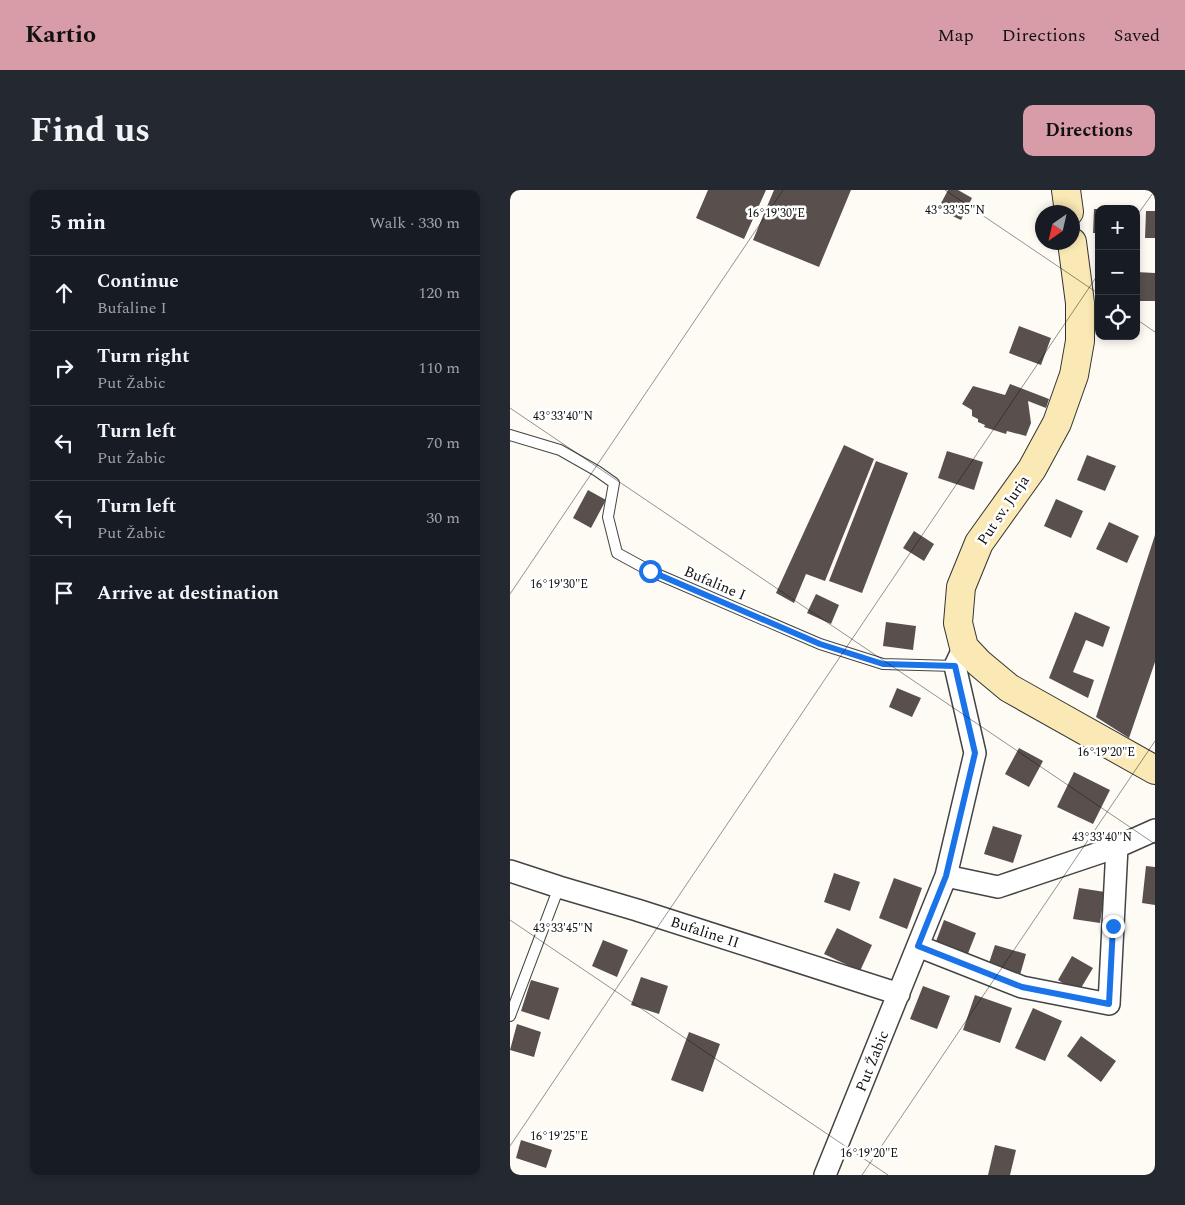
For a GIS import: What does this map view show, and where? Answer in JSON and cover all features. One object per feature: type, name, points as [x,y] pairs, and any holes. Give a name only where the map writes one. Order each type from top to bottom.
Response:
[{"type":"street","points":[[1066,190],[1068,205]]},
{"type":"street","name":"Put sv. Jurja","points":[[960,656],[958,623],[961,587],[971,561],[979,543],[1032,468],[1057,423],[1074,375],[1080,341],[1080,303],[1073,250]]},
{"type":"street","points":[[960,656],[979,663],[1009,688],[1155,770]]},
{"type":"street","name":"Put Žabic","points":[[826,1175],[946,876],[975,753],[960,656]]},
{"type":"street","points":[[946,876],[998,887],[1118,847],[1155,830]]},
{"type":"street","points":[[918,946],[1022,987],[1109,1004],[1118,847]]},
{"type":"street","name":"Bufaline II","points":[[510,871],[898,994]]},
{"type":"lane","name":"Bufaline I","points":[[510,435],[560,450],[614,483],[608,517],[617,553],[650,571],[820,644],[883,664],[960,656]]},
{"type":"lane","points":[[510,1016],[559,887]]},
{"type":"building","points":[[708,190],[766,190],[744,239],[696,218]]},
{"type":"building","points":[[774,190],[851,190],[819,267],[753,240]]},
{"type":"building","points":[[948,190],[958,190],[972,198],[961,220],[938,209]]},
{"type":"building","points":[[1094,209],[1095,209],[1095,233],[1093,233]]},
{"type":"building","points":[[1146,211],[1155,211],[1155,238],[1145,238]]},
{"type":"building","points":[[1140,272],[1155,273],[1155,301],[1140,301]]},
{"type":"building","points":[[1019,326],[1051,338],[1041,365],[1009,353]]},
{"type":"building","points":[[1010,384],[1049,399],[1046,408],[1028,401],[1031,423],[1026,436],[1007,431],[1006,434],[984,427],[985,425],[978,422],[978,419],[972,416],[972,410],[962,404],[973,386],[1005,395]]},
{"type":"building","points":[[844,445],[874,459],[825,581],[806,574],[794,603],[776,593]]},
{"type":"building","points":[[947,451],[983,462],[974,490],[938,478]]},
{"type":"building","points":[[1087,455],[1116,466],[1105,491],[1077,480]]},
{"type":"building","points":[[876,461],[908,473],[862,593],[829,581]]},
{"type":"building","points":[[588,490],[606,500],[591,528],[573,518]]},
{"type":"building","points":[[1056,499],[1083,511],[1071,538],[1044,526]]},
{"type":"building","points":[[1109,522],[1139,536],[1127,563],[1096,549]]},
{"type":"building","points":[[914,531],[934,544],[924,561],[903,548]]},
{"type":"building","points":[[1155,535],[1155,662],[1129,738],[1096,717]]},
{"type":"building","points":[[816,594],[839,605],[831,624],[807,613]]},
{"type":"building","points":[[1075,612],[1110,627],[1103,647],[1086,640],[1073,672],[1094,680],[1088,698],[1049,678]]},
{"type":"building","points":[[886,622],[916,626],[913,650],[883,646]]},
{"type":"building","points":[[897,688],[921,698],[912,717],[889,707]]},
{"type":"building","points":[[1019,748],[1043,761],[1029,787],[1005,774]]},
{"type":"building","points":[[1074,772],[1110,790],[1093,824],[1057,807]]},
{"type":"building","points":[[993,826],[1022,835],[1013,863],[984,854]]},
{"type":"building","points":[[1146,866],[1155,867],[1155,905],[1142,903]]},
{"type":"building","points":[[834,873],[860,882],[850,911],[824,902]]},
{"type":"building","points":[[894,878],[922,888],[907,929],[879,918]]},
{"type":"building","points":[[1079,888],[1105,892],[1100,923],[1073,919]]},
{"type":"building","points":[[944,920],[976,933],[967,956],[935,944]]},
{"type":"building","points":[[837,928],[872,945],[860,971],[824,954]]},
{"type":"building","points":[[603,940],[628,950],[617,977],[592,966]]},
{"type":"building","points":[[995,945],[1026,954],[1020,975],[988,966]]},
{"type":"building","points":[[1072,956],[1093,968],[1078,993],[1058,980]]},
{"type":"building","points":[[641,977],[668,986],[659,1014],[631,1005]]},
{"type":"building","points":[[531,980],[559,988],[549,1020],[521,1011]]},
{"type":"building","points":[[923,986],[950,996],[937,1029],[910,1019]]},
{"type":"building","points":[[975,995],[1012,1008],[1000,1043],[963,1030]]},
{"type":"building","points":[[1033,1008],[1062,1021],[1045,1061],[1015,1048]]},
{"type":"building","points":[[517,1024],[541,1032],[534,1057],[510,1050]]},
{"type":"building","points":[[689,1032],[720,1044],[703,1092],[671,1080]]},
{"type":"building","points":[[1081,1036],[1116,1061],[1101,1082],[1067,1056]]},
{"type":"building","points":[[521,1140],[552,1150],[546,1168],[516,1158]]},
{"type":"building","points":[[995,1145],[1016,1150],[1010,1175],[988,1175]]},
{"type":"route","points":[[650,571],[820,644],[883,664],[955,666],[975,753],[946,876],[918,946],[1022,987],[1109,1004],[1113,926]]}]
